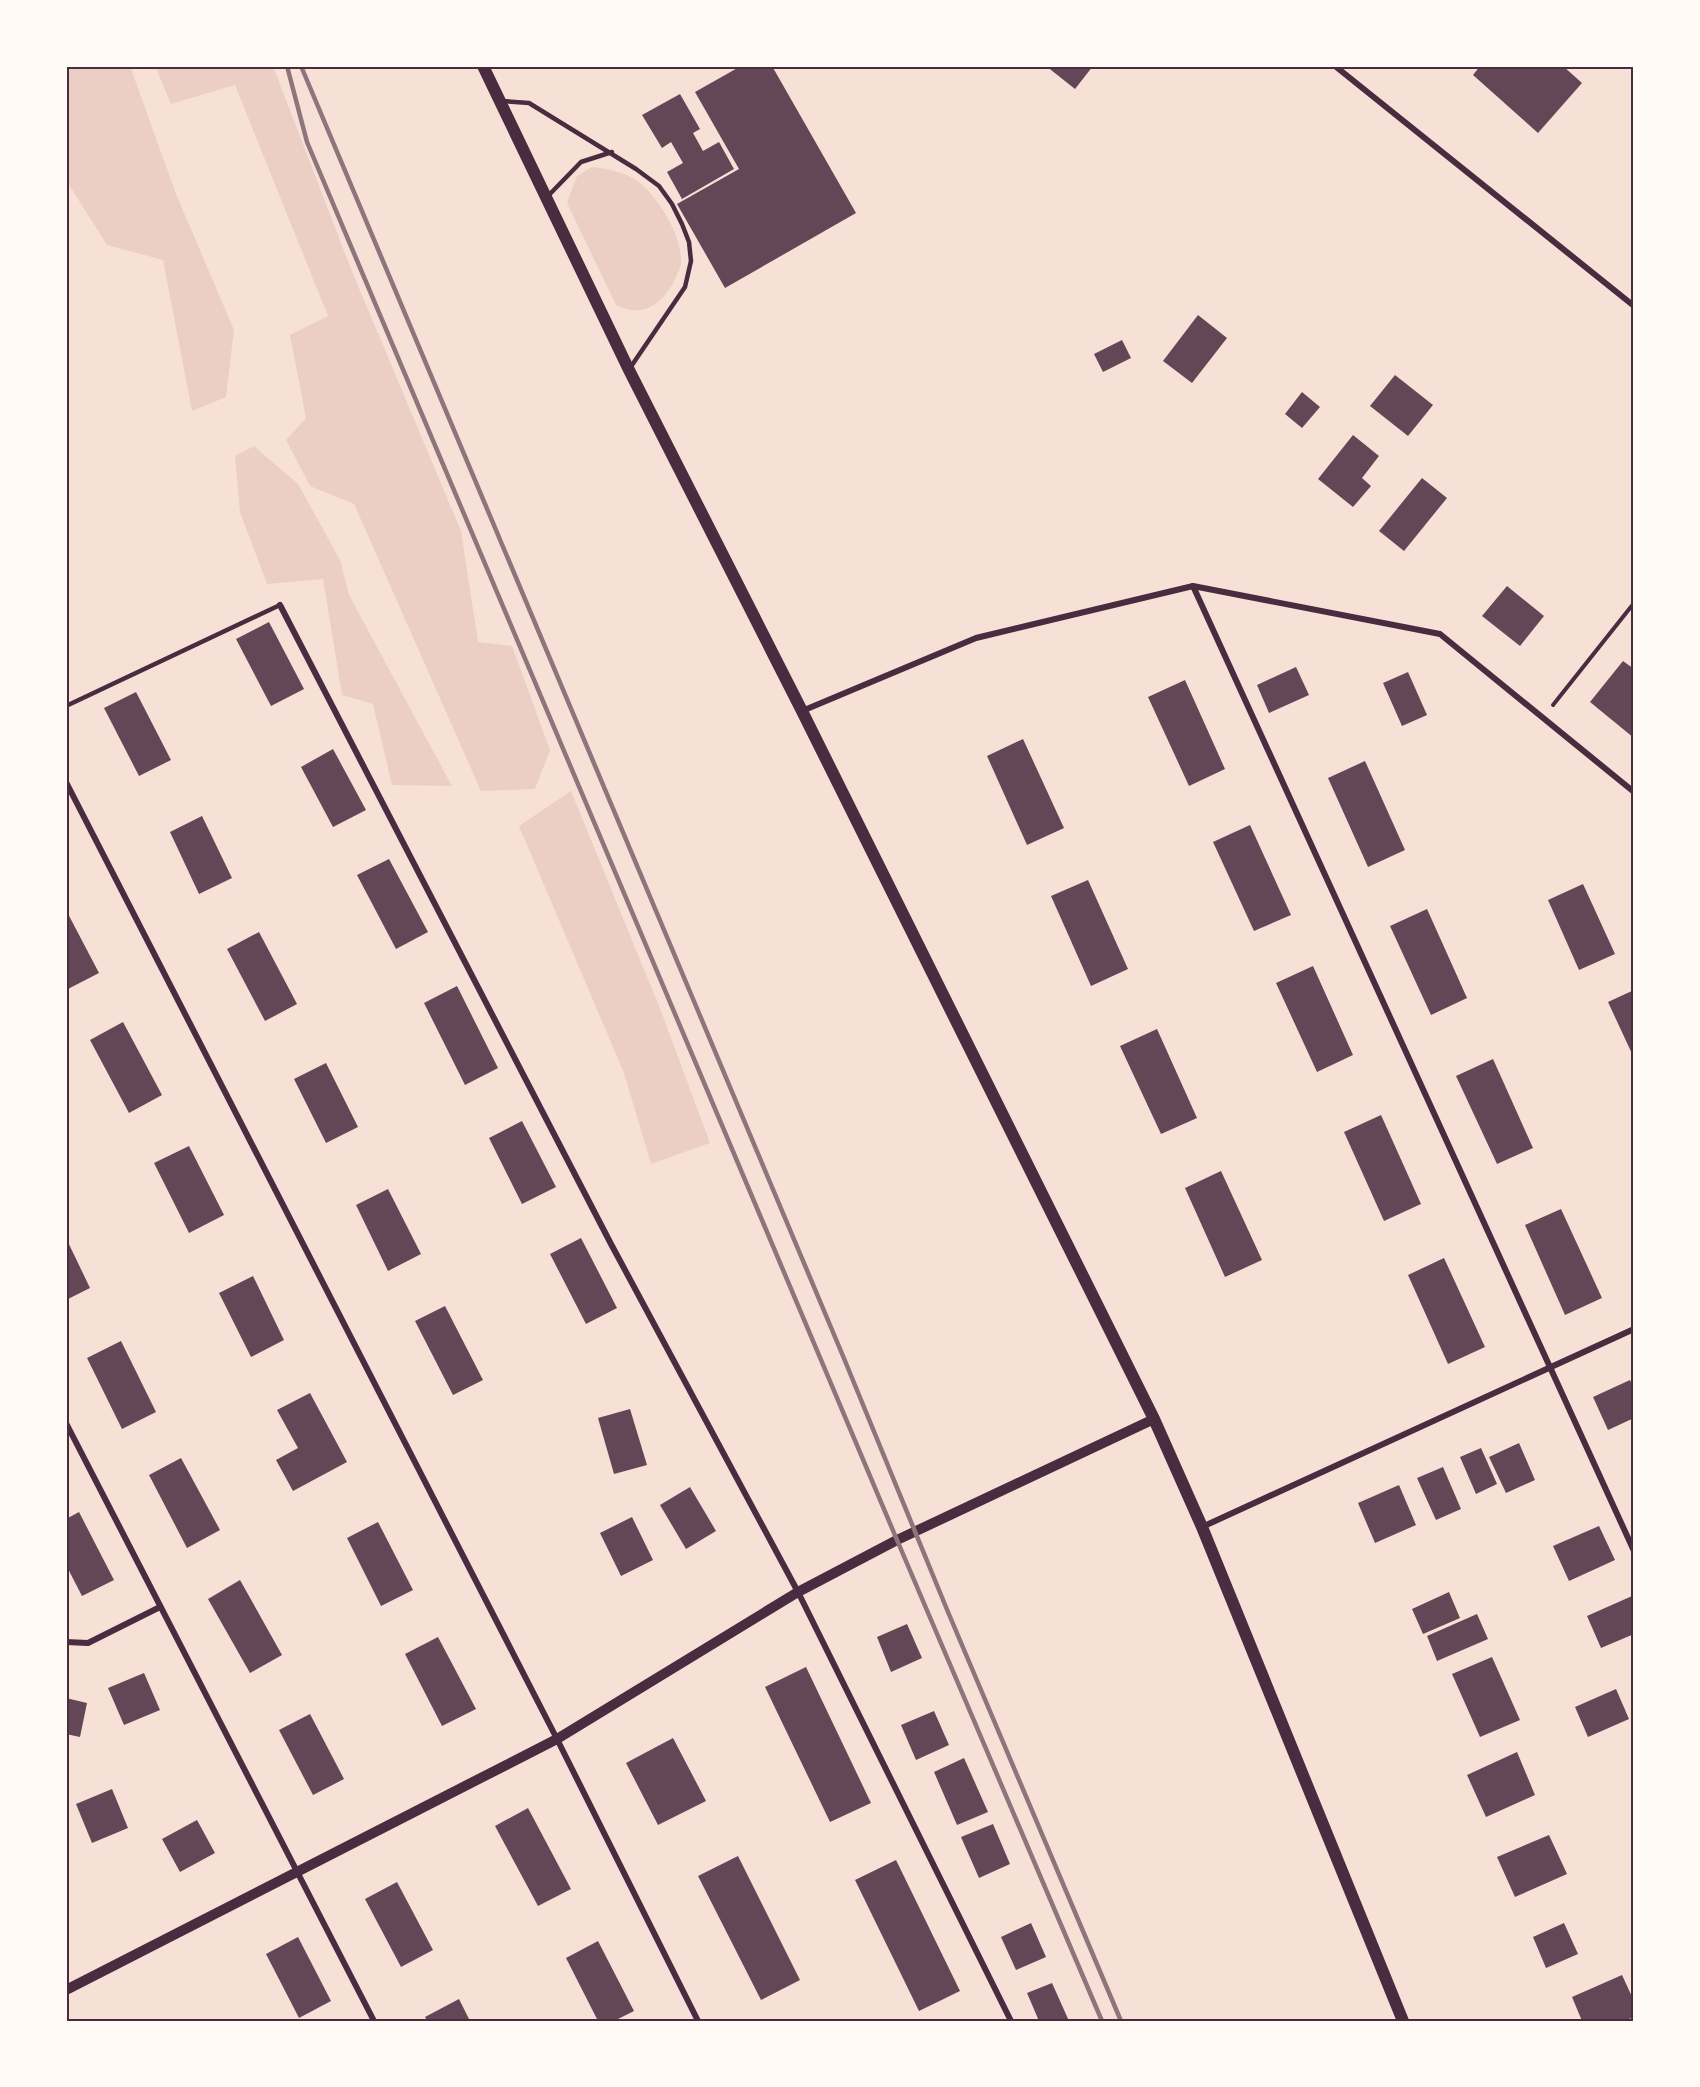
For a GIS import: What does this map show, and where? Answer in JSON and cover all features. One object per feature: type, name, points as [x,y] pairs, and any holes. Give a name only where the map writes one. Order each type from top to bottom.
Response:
[{"type":"main road","points":[[483,66],[629,370],[802,711],[1154,1419],[1203,1527],[1403,2021]]},
{"type":"street","points":[[1335,66],[1634,306]]},
{"type":"street","points":[[1193,586],[1634,1551]]},
{"type":"street","points":[[802,711],[976,638],[1193,586],[1440,634],[1634,792]]},
{"type":"street","points":[[280,605],[610,1244],[798,1592],[1011,2021]]},
{"type":"street","points":[[66,782],[557,1739],[698,2021]]},
{"type":"street","points":[[1203,1527],[1634,1329]]},
{"type":"street","points":[[66,1990],[557,1739],[798,1592],[906,1535],[1154,1419]]},
{"type":"street","points":[[66,1424],[374,2021]]},
{"type":"street","points":[[66,1642],[88,1643],[160,1607]]},
{"type":"lane","points":[[501,100],[529,103],[612,152],[659,186],[672,204],[682,224],[691,261],[685,287],[629,370]]},
{"type":"lane","points":[[546,198],[581,162],[612,152]]},
{"type":"lane","points":[[66,706],[280,605]]},
{"type":"path","points":[[1543,717],[1634,603]]},
{"type":"shaded area","points":[[66,66],[130,66],[176,194],[234,330],[226,397],[192,411],[163,260],[107,245],[66,180]]},
{"type":"shaded area","points":[[155,66],[273,66],[351,269],[461,531],[478,642],[512,646],[550,750],[535,789],[481,791],[354,504],[310,486],[286,440],[306,418],[290,335],[328,316],[235,85],[171,104]]},
{"type":"shaded area","points":[[592,167],[611,170],[635,179],[655,199],[674,230],[680,252],[680,266],[670,288],[651,307],[634,310],[616,305],[567,203],[577,176]]},
{"type":"shaded area","points":[[254,446],[298,484],[340,560],[349,595],[452,786],[392,785],[373,704],[342,695],[323,579],[267,584],[240,512],[235,456]]},
{"type":"shaded area","points":[[571,791],[661,1011],[710,1143],[651,1164],[624,1073],[519,826]]},
{"type":"building","points":[[741,66],[772,66],[856,213],[725,288],[677,204],[739,169],[695,92]]},
{"type":"building","points":[[1046,66],[1093,66],[1075,89]]},
{"type":"building","points":[[1480,66],[1563,66],[1582,83],[1538,133],[1473,75]]},
{"type":"building","points":[[680,94],[700,129],[693,133],[703,151],[719,142],[734,169],[682,199],[667,172],[683,163],[671,142],[662,148],[642,115]]},
{"type":"building","points":[[1198,315],[1227,338],[1192,383],[1163,361]]},
{"type":"building","points":[[1122,340],[1131,358],[1103,372],[1094,354]]},
{"type":"building","points":[[1395,375],[1433,405],[1408,436],[1370,406]]},
{"type":"building","points":[[1302,392],[1320,407],[1302,428],[1285,414]]},
{"type":"building","points":[[1353,435],[1379,456],[1362,478],[1371,486],[1353,507],[1318,479]]},
{"type":"building","points":[[1422,478],[1447,498],[1404,551],[1379,531]]},
{"type":"building","points":[[1507,586],[1544,616],[1520,646],[1482,616]]},
{"type":"building","points":[[269,622],[304,689],[271,706],[236,639]]},
{"type":"building","points":[[1623,661],[1634,669],[1634,738],[1590,702]]},
{"type":"building","points":[[1296,667],[1309,695],[1269,713],[1257,685]]},
{"type":"building","points":[[1408,672],[1427,715],[1402,726],[1383,683]]},
{"type":"building","points":[[1185,680],[1225,769],[1189,786],[1148,697]]},
{"type":"building","points":[[136,692],[171,760],[139,776],[104,708]]},
{"type":"building","points":[[1023,739],[1064,828],[1027,845],[987,756]]},
{"type":"building","points":[[333,749],[366,810],[333,827],[301,767]]},
{"type":"building","points":[[1365,761],[1405,850],[1368,867],[1328,778]]},
{"type":"building","points":[[202,816],[232,878],[199,894],[170,832]]},
{"type":"building","points":[[1250,825],[1291,915],[1254,931],[1213,842]]},
{"type":"building","points":[[389,859],[428,932],[396,949],[357,875]]},
{"type":"building","points":[[1088,880],[1128,969],[1091,986],[1051,896]]},
{"type":"building","points":[[1583,884],[1615,954],[1579,970],[1548,900]]},
{"type":"building","points":[[1427,909],[1467,998],[1431,1015],[1390,926]]},
{"type":"building","points":[[66,910],[99,973],[66,990]]},
{"type":"building","points":[[259,932],[297,1004],[265,1021],[227,949]]},
{"type":"building","points":[[1313,966],[1353,1055],[1317,1072],[1276,983]]},
{"type":"building","points":[[457,986],[498,1068],[465,1085],[424,1003]]},
{"type":"building","points":[[1634,990],[1634,1058],[1608,1002]]},
{"type":"building","points":[[123,1022],[162,1095],[129,1113],[90,1040]]},
{"type":"building","points":[[1157,1029],[1197,1118],[1161,1134],[1120,1046]]},
{"type":"building","points":[[1493,1059],[1533,1148],[1497,1164],[1456,1076]]},
{"type":"building","points":[[326,1063],[358,1127],[326,1143],[294,1079]]},
{"type":"building","points":[[1381,1115],[1421,1204],[1384,1221],[1344,1132]]},
{"type":"building","points":[[522,1121],[556,1187],[522,1204],[489,1138]]},
{"type":"building","points":[[189,1146],[224,1215],[189,1233],[154,1163]]},
{"type":"building","points":[[1221,1171],[1262,1260],[1225,1277],[1185,1188]]},
{"type":"building","points":[[388,1189],[421,1254],[388,1271],[356,1205]]},
{"type":"building","points":[[1561,1209],[1602,1298],[1565,1315],[1525,1225]]},
{"type":"building","points":[[66,1238],[90,1288],[66,1300]]},
{"type":"building","points":[[581,1238],[617,1308],[586,1324],[550,1254]]},
{"type":"building","points":[[1444,1258],[1485,1347],[1448,1364],[1408,1275]]},
{"type":"building","points":[[253,1276],[284,1340],[251,1357],[219,1293]]},
{"type":"building","points":[[445,1306],[483,1380],[453,1395],[415,1321]]},
{"type":"building","points":[[121,1341],[156,1412],[122,1429],[87,1358]]},
{"type":"building","points":[[1630,1380],[1634,1389],[1634,1418],[1608,1430],[1593,1397]]},
{"type":"building","points":[[310,1393],[347,1462],[293,1491],[276,1460],[298,1448],[277,1410]]},
{"type":"building","points":[[630,1409],[647,1465],[614,1474],[598,1418]]},
{"type":"building","points":[[1519,1443],[1535,1480],[1506,1493],[1489,1457]]},
{"type":"building","points":[[1481,1448],[1497,1484],[1476,1494],[1460,1457]]},
{"type":"building","points":[[181,1458],[220,1530],[187,1548],[149,1475]]},
{"type":"building","points":[[1443,1467],[1461,1509],[1436,1520],[1417,1478]]},
{"type":"building","points":[[1399,1485],[1416,1525],[1375,1543],[1358,1503]]},
{"type":"building","points":[[690,1487],[716,1531],[686,1549],[660,1505]]},
{"type":"building","points":[[79,1512],[114,1580],[82,1596],[66,1565],[66,1519]]},
{"type":"building","points":[[632,1517],[653,1560],[621,1576],[600,1533]]},
{"type":"building","points":[[378,1522],[413,1590],[381,1606],[347,1538]]},
{"type":"building","points":[[1599,1526],[1615,1560],[1569,1581],[1553,1546]]},
{"type":"building","points":[[240,1580],[282,1655],[250,1673],[208,1599]]},
{"type":"building","points":[[1449,1592],[1460,1618],[1423,1634],[1412,1609]]},
{"type":"building","points":[[1632,1596],[1634,1634],[1601,1648],[1587,1616]]},
{"type":"building","points":[[1477,1614],[1488,1639],[1437,1661],[1427,1636]]},
{"type":"building","points":[[907,1624],[922,1658],[891,1672],[877,1637]]},
{"type":"building","points":[[438,1637],[476,1709],[442,1726],[405,1654]]},
{"type":"building","points":[[1492,1657],[1520,1720],[1480,1737],[1452,1674]]},
{"type":"building","points":[[806,1667],[871,1803],[830,1822],[765,1687]]},
{"type":"building","points":[[144,1673],[160,1710],[124,1725],[108,1688]]},
{"type":"building","points":[[1616,1689],[1629,1719],[1588,1737],[1575,1707]]},
{"type":"building","points":[[66,1698],[87,1703],[80,1737],[66,1734]]},
{"type":"building","points":[[934,1711],[949,1745],[916,1760],[901,1725]]},
{"type":"building","points":[[310,1714],[344,1779],[313,1795],[279,1730]]},
{"type":"building","points":[[673,1738],[706,1801],[658,1825],[626,1763]]},
{"type":"building","points":[[1517,1752],[1535,1795],[1486,1817],[1467,1775]]},
{"type":"building","points":[[964,1758],[988,1812],[957,1825],[934,1772]]},
{"type":"building","points":[[112,1789],[128,1828],[92,1843],[76,1804]]},
{"type":"building","points":[[528,1808],[571,1889],[538,1906],[495,1826]]},
{"type":"building","points":[[197,1820],[215,1853],[180,1872],[162,1839]]},
{"type":"building","points":[[993,1824],[1010,1864],[979,1878],[961,1837]]},
{"type":"building","points":[[1549,1835],[1567,1874],[1515,1897],[1497,1857]]},
{"type":"building","points":[[738,1856],[800,1980],[761,2000],[698,1876]]},
{"type":"building","points":[[896,1860],[960,1991],[919,2011],[855,1880]]},
{"type":"building","points":[[397,1882],[433,1950],[401,1967],[365,1899]]},
{"type":"building","points":[[1031,1923],[1046,1957],[1016,1970],[1001,1937]]},
{"type":"building","points":[[1564,1923],[1578,1954],[1546,1968],[1533,1937]]},
{"type":"building","points":[[298,1937],[331,2001],[299,2018],[266,1954]]},
{"type":"building","points":[[598,1941],[634,2011],[614,2021],[598,2021],[566,1958]]},
{"type":"building","points":[[1622,1975],[1634,2001],[1634,2017],[1624,2021],[1582,2021],[1572,1997]]},
{"type":"building","points":[[1052,1983],[1069,2021],[1039,2021],[1027,1993]]},
{"type":"building","points":[[459,1999],[470,2021],[427,2021],[425,2017]]},
{"type":"railway","points":[[287,66],[307,142],[1102,2021]]},
{"type":"railway","points":[[301,66],[1121,2021]]}]
